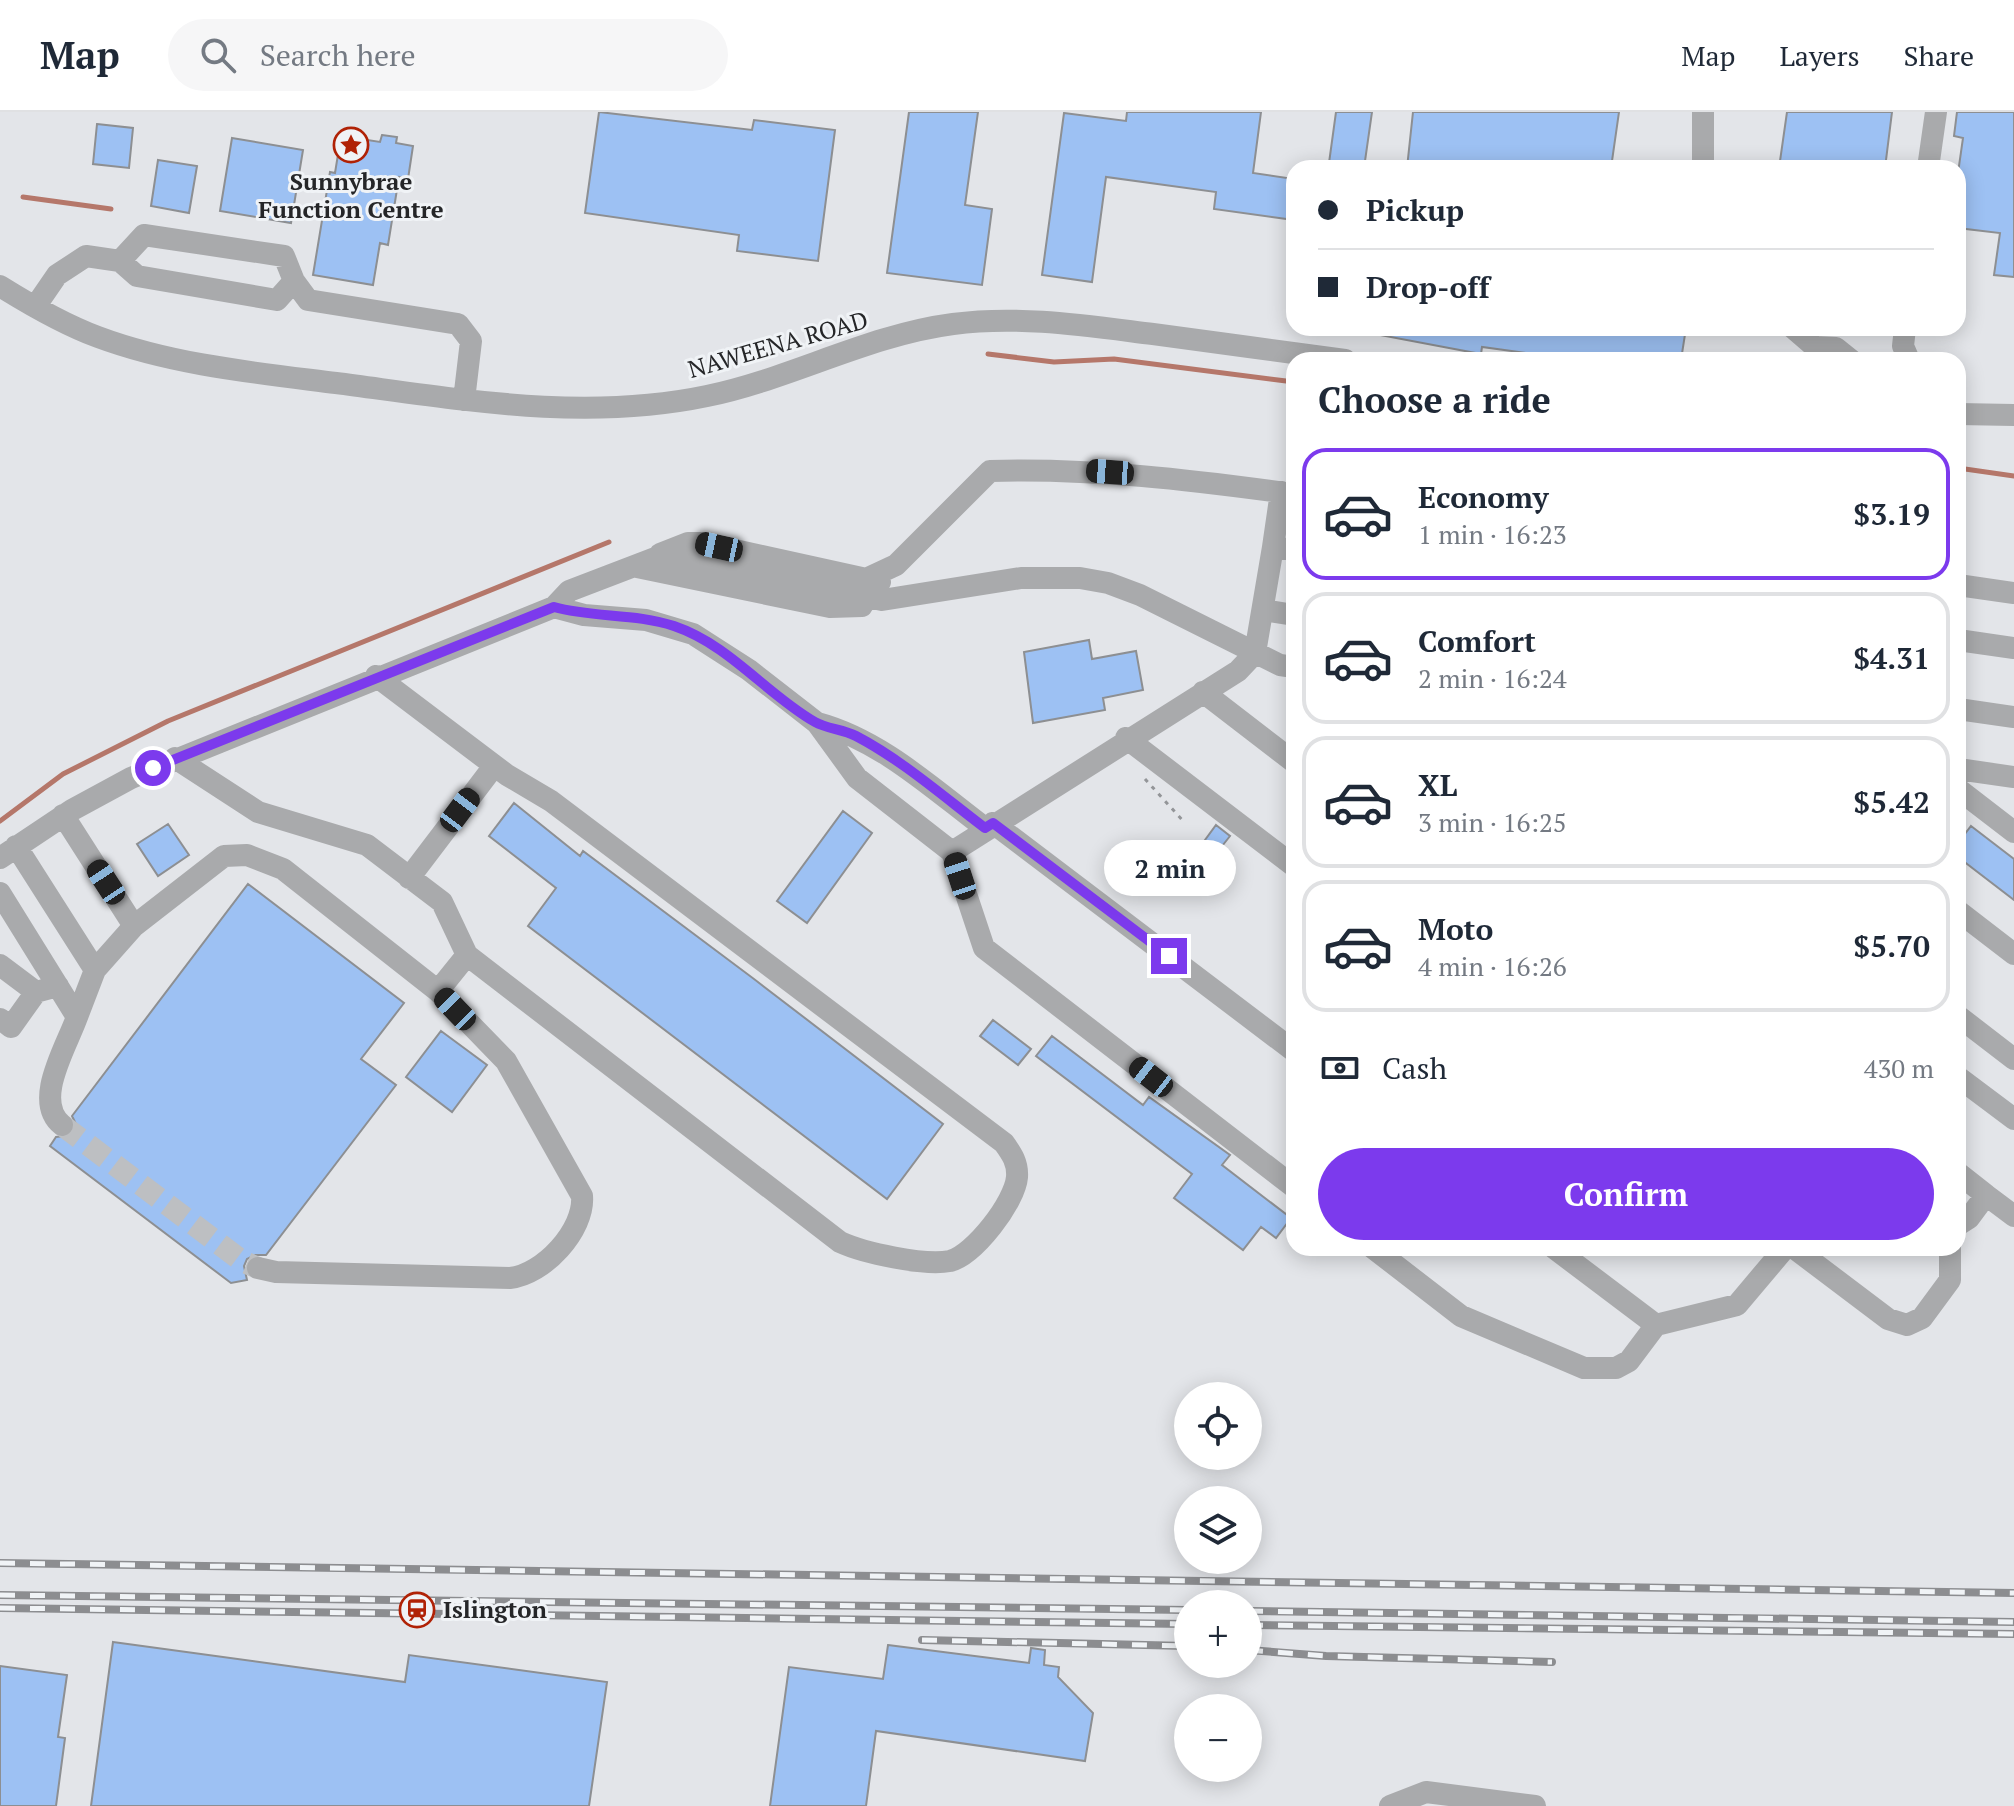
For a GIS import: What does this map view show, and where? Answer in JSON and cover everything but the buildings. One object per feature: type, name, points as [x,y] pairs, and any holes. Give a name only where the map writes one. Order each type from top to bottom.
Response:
[{"type":"street","points":[[1703,112],[1703,160]]},
{"type":"street","points":[[1929,160],[1936,112]]},
{"type":"street","points":[[120,261],[144,235],[284,256],[294,281],[308,300],[458,324],[471,341],[464,400]]},
{"type":"street","points":[[35,307],[57,275],[86,256],[120,261],[137,276],[277,300],[294,281]]},
{"type":"street","name":"NAWEENA ROAD","points":[[0,286],[35,307],[101,338],[166,356],[245,371],[524,408],[623,409],[709,396],[902,335],[952,324],[997,321],[1103,328],[1286,352]]},
{"type":"street","points":[[1800,336],[1813,352]]},
{"type":"street","points":[[1822,352],[1836,348],[1841,352]]},
{"type":"street","points":[[1966,414],[2014,415]]},
{"type":"street","points":[[866,579],[896,565],[990,471],[1140,474],[1286,493]]},
{"type":"street","points":[[952,852],[1126,738],[1238,671],[1255,653],[1263,610],[1284,549],[1286,521]]},
{"type":"street","points":[[95,970],[8,852],[63,815],[175,758],[554,607],[569,591],[688,543],[736,551],[863,598],[895,600]]},
{"type":"street","points":[[652,557],[672,555],[807,576],[956,589]]},
{"type":"street","points":[[621,570],[644,567],[845,608],[1021,578],[1080,578],[1108,583],[1172,609],[1286,666]]},
{"type":"street","points":[[1966,586],[2014,593]]},
{"type":"street","points":[[554,607],[584,615],[646,620],[693,634],[749,670],[817,723],[857,778],[952,852],[984,948],[1286,1181]]},
{"type":"street","points":[[1263,610],[1286,614]]},
{"type":"street","points":[[1966,641],[2014,648]]},
{"type":"street","points":[[225,791],[339,826],[367,845],[442,902],[467,955],[831,1235],[851,1247],[932,1262],[961,1258],[1011,1198],[1017,1174],[1015,1159],[1004,1143],[551,801],[494,766],[376,676]]},
{"type":"street","points":[[1203,692],[1286,756]]},
{"type":"street","points":[[1966,710],[2014,717]]},
{"type":"street","points":[[817,723],[854,735],[883,752],[989,826],[1286,1045]]},
{"type":"street","points":[[1126,738],[1286,860]]},
{"type":"street","points":[[175,758],[258,812],[367,845]]},
{"type":"street","points":[[409,878],[494,766]]},
{"type":"street","points":[[1966,770],[2014,777]]},
{"type":"street","points":[[1966,795],[2014,832]]},
{"type":"street","points":[[63,815],[134,926]]},
{"type":"street","points":[[62,1125],[52,1115],[49,1099],[95,970],[134,926],[213,862],[235,854],[247,855],[283,869],[438,991],[506,1061],[579,1189],[583,1204],[579,1221],[546,1263],[530,1275],[520,1277],[276,1272],[258,1268]]},
{"type":"street","points":[[0,893],[47,989]]},
{"type":"street","points":[[1966,917],[2014,954]]},
{"type":"street","points":[[438,991],[467,955]]},
{"type":"street","points":[[0,965],[47,989],[77,1017]]},
{"type":"street","points":[[0,1019],[11,1027],[47,989]]},
{"type":"street","points":[[1966,1022],[2014,1059]]},
{"type":"street","points":[[1966,1083],[2014,1119]]},
{"type":"street","points":[[1966,1179],[2014,1216]]},
{"type":"street","points":[[1966,1220],[1986,1195]]},
{"type":"street","points":[[1383,1256],[1461,1316],[1584,1368],[1616,1368],[1629,1361],[1656,1325],[1737,1305],[1778,1256]]},
{"type":"street","points":[[1565,1256],[1656,1325]]},
{"type":"street","points":[[1805,1256],[1888,1319],[1907,1325],[1922,1318],[1950,1280],[1950,1256]]},
{"type":"street","points":[[1390,1806],[1426,1792],[1535,1806]]},
{"type":"waterway","points":[[23,197],[111,209]]},
{"type":"waterway","points":[[988,354],[1054,362],[1114,359],[1286,381]]},
{"type":"waterway","points":[[1966,469],[2014,476]]},
{"type":"waterway","points":[[0,821],[63,774],[168,721],[609,542]]},
{"type":"tunnel","points":[[62,1125],[242,1261],[258,1268]]},
{"type":"railway","points":[[0,1563],[2014,1593]]},
{"type":"railway","points":[[0,1595],[1174,1610]]},
{"type":"railway","points":[[0,1608],[1174,1624]]},
{"type":"railway","points":[[1262,1611],[2014,1622]]},
{"type":"railway","points":[[1262,1625],[2014,1634]]},
{"type":"railway","points":[[922,1640],[1174,1646]]},
{"type":"railway","points":[[1262,1651],[1326,1656],[1552,1662]]},
{"type":"place","name":"Sunnybrae Function Centre","points":[[351,145]]},
{"type":"place","name":"Islington","points":[[417,1610]]},
{"type":"route","points":[[153,768],[554,607],[584,615],[646,620],[672,625],[693,634],[749,670],[817,723],[845,731],[883,752],[985,828],[993,823],[1169,956]]}]
